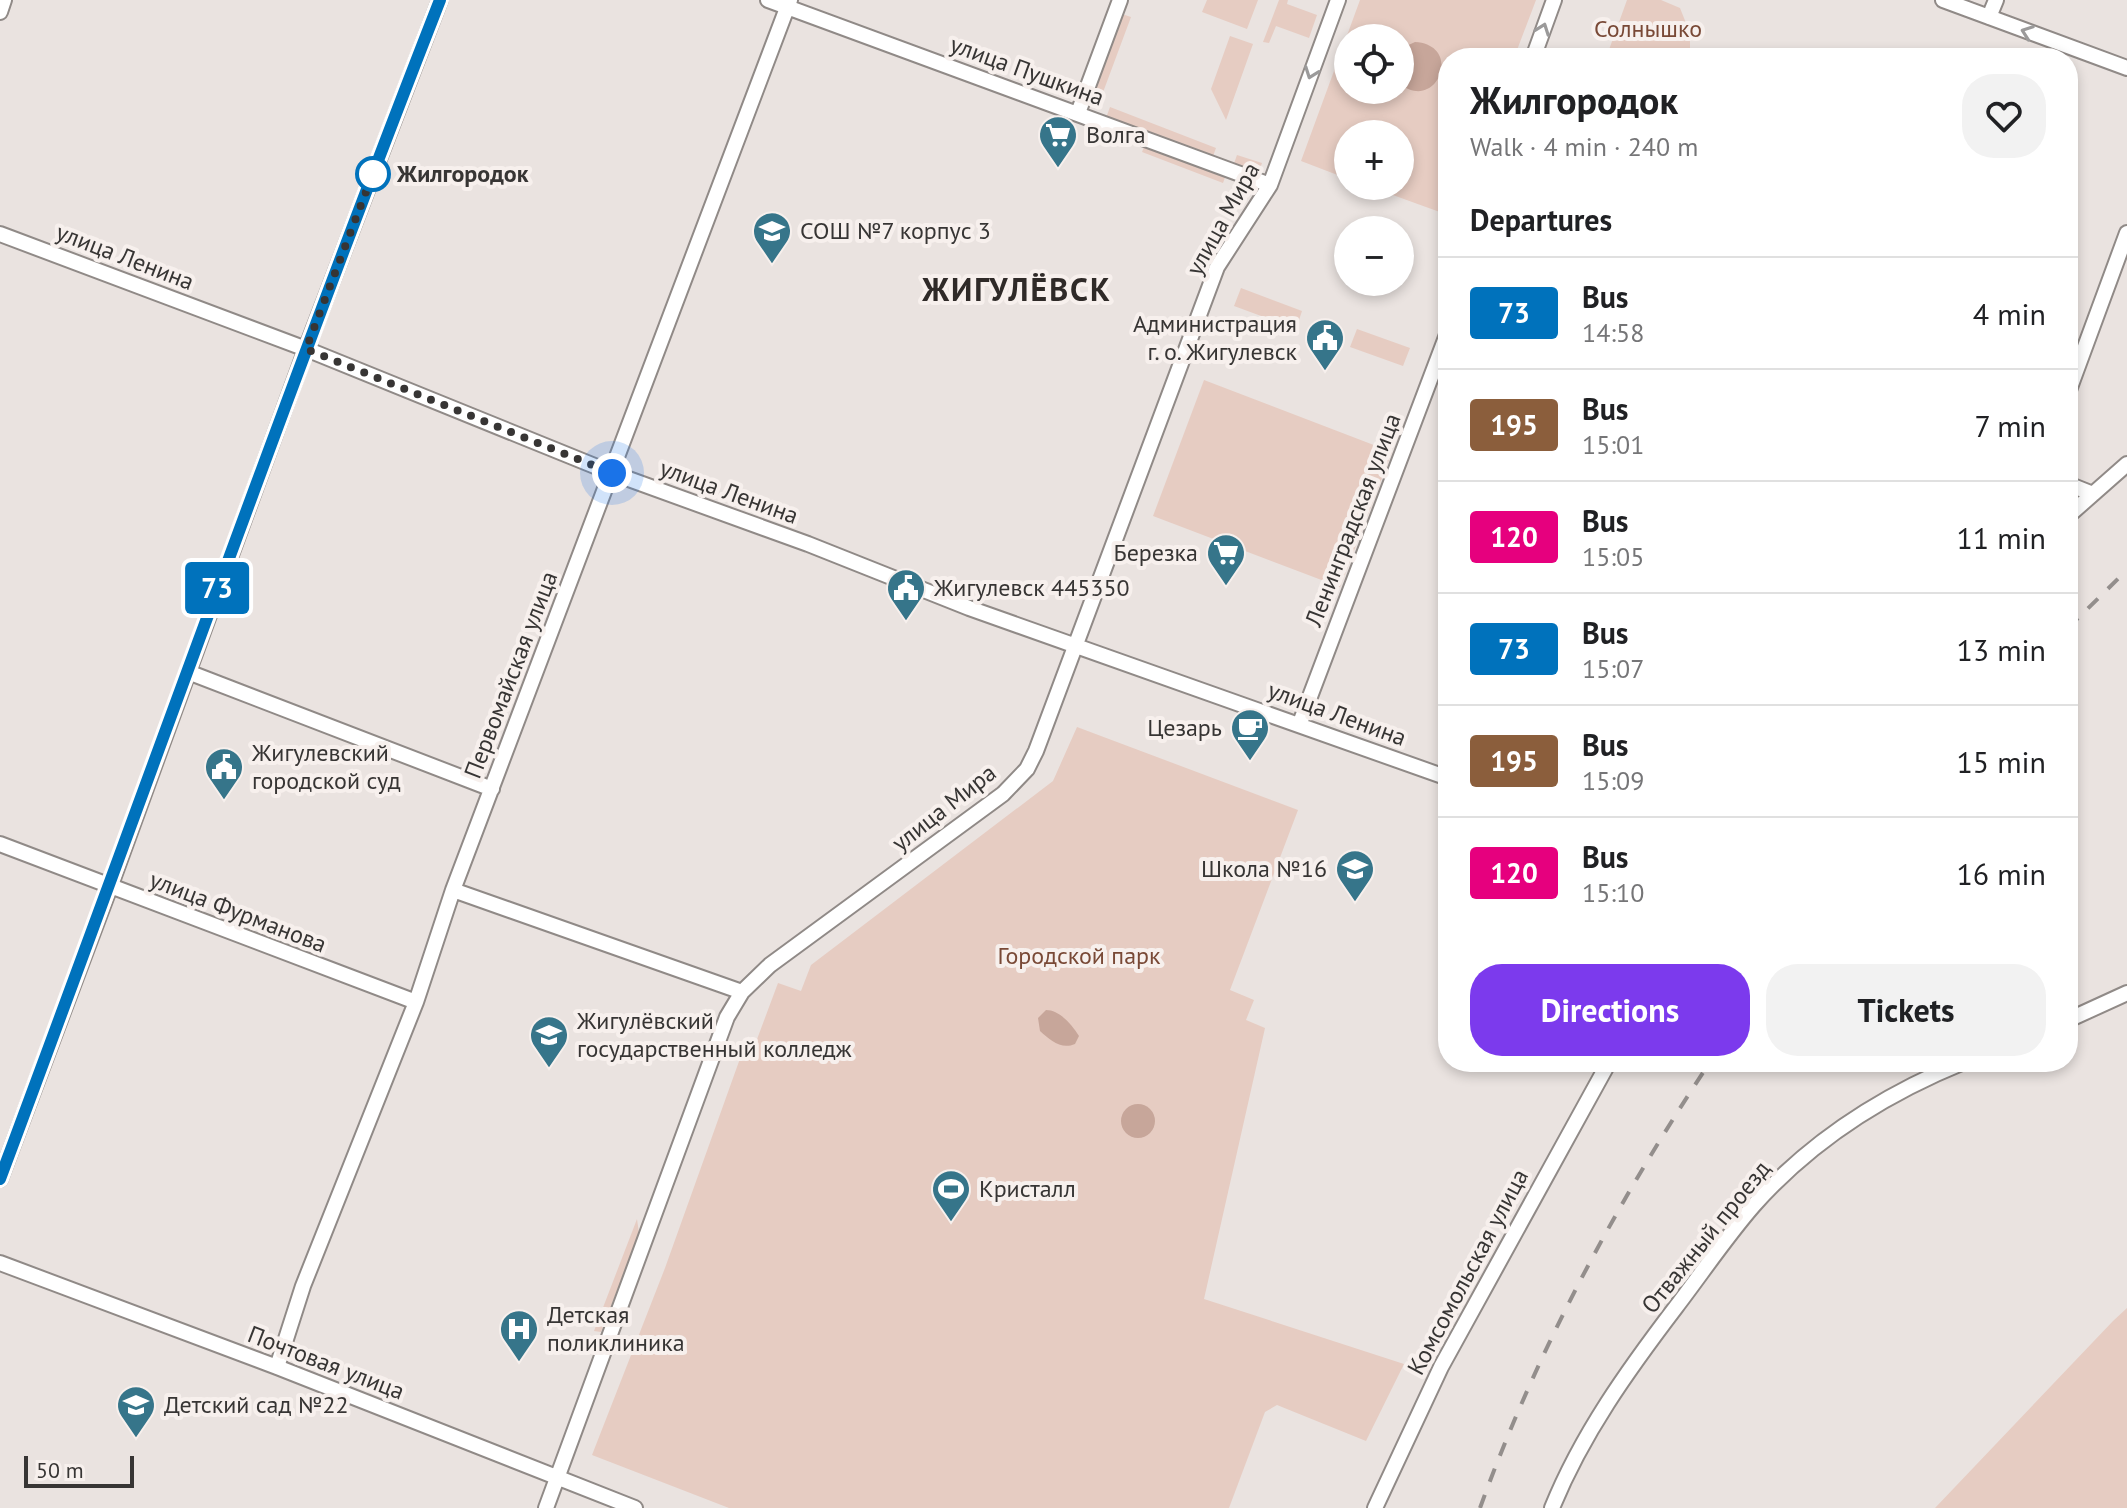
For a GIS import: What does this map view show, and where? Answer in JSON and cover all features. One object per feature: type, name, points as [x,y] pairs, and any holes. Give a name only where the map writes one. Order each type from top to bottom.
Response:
[{"type":"street","points":[[0,12],[4,0]]},
{"type":"street","points":[[0,1179],[306,349],[440,0]]},
{"type":"street","name":"улица Пушкина","points":[[768,0],[788,4],[1270,185]]},
{"type":"street","points":[[1078,113],[1120,0]]},
{"type":"street","name":"улица Мира","points":[[546,1508],[727,1017],[742,992],[770,965],[990,804],[1027,769],[1217,267],[1270,185],[1338,0]]},
{"type":"street","points":[[1537,48],[1554,0]]},
{"type":"street","points":[[1943,0],[2073,48]]},
{"type":"street","points":[[1989,17],[1996,0]]},
{"type":"street","name":"Первомайская улица","points":[[277,1367],[303,1286],[416,1002],[453,890],[788,4]]},
{"type":"street","points":[[2078,50],[2127,68]]},
{"type":"street","points":[[2078,366],[2127,233]]},
{"type":"street","name":"улица Ленина","points":[[0,234],[306,349],[612,473],[808,544],[896,581],[1438,774]]},
{"type":"street","name":"Ленинградская улица","points":[[1300,723],[1438,358]]},
{"type":"street","points":[[2078,507],[2127,464]]},
{"type":"street","points":[[2078,488],[2093,494]]},
{"type":"street","points":[[188,672],[492,789]]},
{"type":"street","name":"улица Фурманова","points":[[0,844],[416,1002]]},
{"type":"street","points":[[453,890],[742,992]]},
{"type":"street","points":[[2078,1015],[2127,993]]},
{"type":"street","name":"Комсомольская улица","points":[[1375,1508],[1441,1367],[1603,1072]]},
{"type":"street","name":"Отважный проезд","points":[[1552,1508],[1569,1467],[1601,1411],[1640,1354],[1753,1206],[1819,1143],[1857,1117],[1940,1072]]},
{"type":"street","name":"Почтовая улица","points":[[0,1263],[277,1367],[635,1508]]},
{"type":"green space","points":[[1207,0],[1258,0],[1247,29],[1202,12]]},
{"type":"green space","points":[[1279,0],[1288,0],[1287,4],[1317,15],[1309,38],[1276,26],[1269,43],[1263,42]]},
{"type":"green space","points":[[1360,0],[1536,0],[1518,48],[1438,48],[1438,211],[1407,200],[1414,200],[1414,120],[1334,120],[1334,174],[1301,161],[1334,71],[1334,104],[1414,104],[1414,24],[1351,24]]},
{"type":"green space","name":"Солнышко","points":[[1627,0],[1661,0],[1680,8],[1690,33],[1690,48],[1610,48]]},
{"type":"green space","points":[[1122,14],[1131,17],[1102,95],[1093,92]]},
{"type":"green space","points":[[1230,36],[1253,44],[1226,120],[1211,89]]},
{"type":"green space","points":[[1110,107],[1216,148],[1212,159],[1106,118]]},
{"type":"green space","points":[[1146,142],[1227,172],[1223,183],[1142,152]]},
{"type":"green space","points":[[1237,155],[1262,163],[1257,177],[1232,169]]},
{"type":"green space","points":[[1241,288],[1302,311],[1296,329],[1234,306]]},
{"type":"green space","points":[[1357,329],[1410,348],[1403,366],[1350,347]]},
{"type":"green space","points":[[1204,380],[1392,452],[1340,587],[1153,516]]},
{"type":"green space","name":"Кристалл","points":[[1077,727],[1298,810],[1230,990],[1254,1000],[1246,1020],[1265,1028],[1204,1299],[1404,1364],[1366,1441],[1277,1405],[1265,1412],[1229,1508],[729,1508],[592,1455],[665,1268],[747,1039],[756,1042],[778,983],[801,991],[811,965],[1053,781]]},
{"type":"green space","points":[[637,1219],[639,1233],[601,1332],[594,1331]]},
{"type":"green space","points":[[2127,1308],[2127,1508],[1935,1508],[2113,1321]]},
{"type":"shaded area","points":[[1415,42],[1430,46],[1438,53],[1438,78],[1425,90],[1414,91]]},
{"type":"shaded area","points":[[1046,1010],[1061,1015],[1069,1023],[1079,1036],[1075,1044],[1060,1045],[1040,1031],[1038,1018]]},
{"type":"shaded area","points":[[1138,1104],[1150,1109],[1155,1121],[1150,1133],[1138,1138],[1126,1133],[1121,1121],[1126,1109]]},
{"type":"railway","points":[[2078,618],[2127,570]]},
{"type":"railway","points":[[1480,1508],[1502,1449],[1553,1334],[1611,1223],[1704,1072]]},
{"type":"bus line","name":"73","points":[[0,1179],[306,349],[440,0]]},
{"type":"place","name":"Волга","points":[[1058,169]]},
{"type":"place","name":"Жилгородок","points":[[373,174]]},
{"type":"place","name":"СОШ №7 корпус 3","points":[[772,265]]},
{"type":"place","name":"Администрация г. о. Жигулевск","points":[[1325,372]]},
{"type":"place","name":"Березка","points":[[1226,587]]},
{"type":"place","name":"Жигулевск 445350","points":[[906,622]]},
{"type":"place","name":"Цезарь","points":[[1250,762]]},
{"type":"place","name":"Жигулевский городской суд","points":[[224,801]]},
{"type":"place","name":"Школа №16","points":[[1355,903]]},
{"type":"place","name":"Жигулёвский государственный колледж","points":[[549,1069]]},
{"type":"place","name":"Кристалл","points":[[951,1223]]},
{"type":"place","name":"Детская поликлиника","points":[[519,1363]]},
{"type":"place","name":"Детский сад №22","points":[[136,1439]]},
{"type":"district","name":"ЖИГУЛЁВСК","points":[[1017,290]]},
{"type":"route","points":[[373,174],[377,163],[306,349],[612,473]]},
{"type":"park label","name":"Городской парк","points":[[1079,956]]}]
